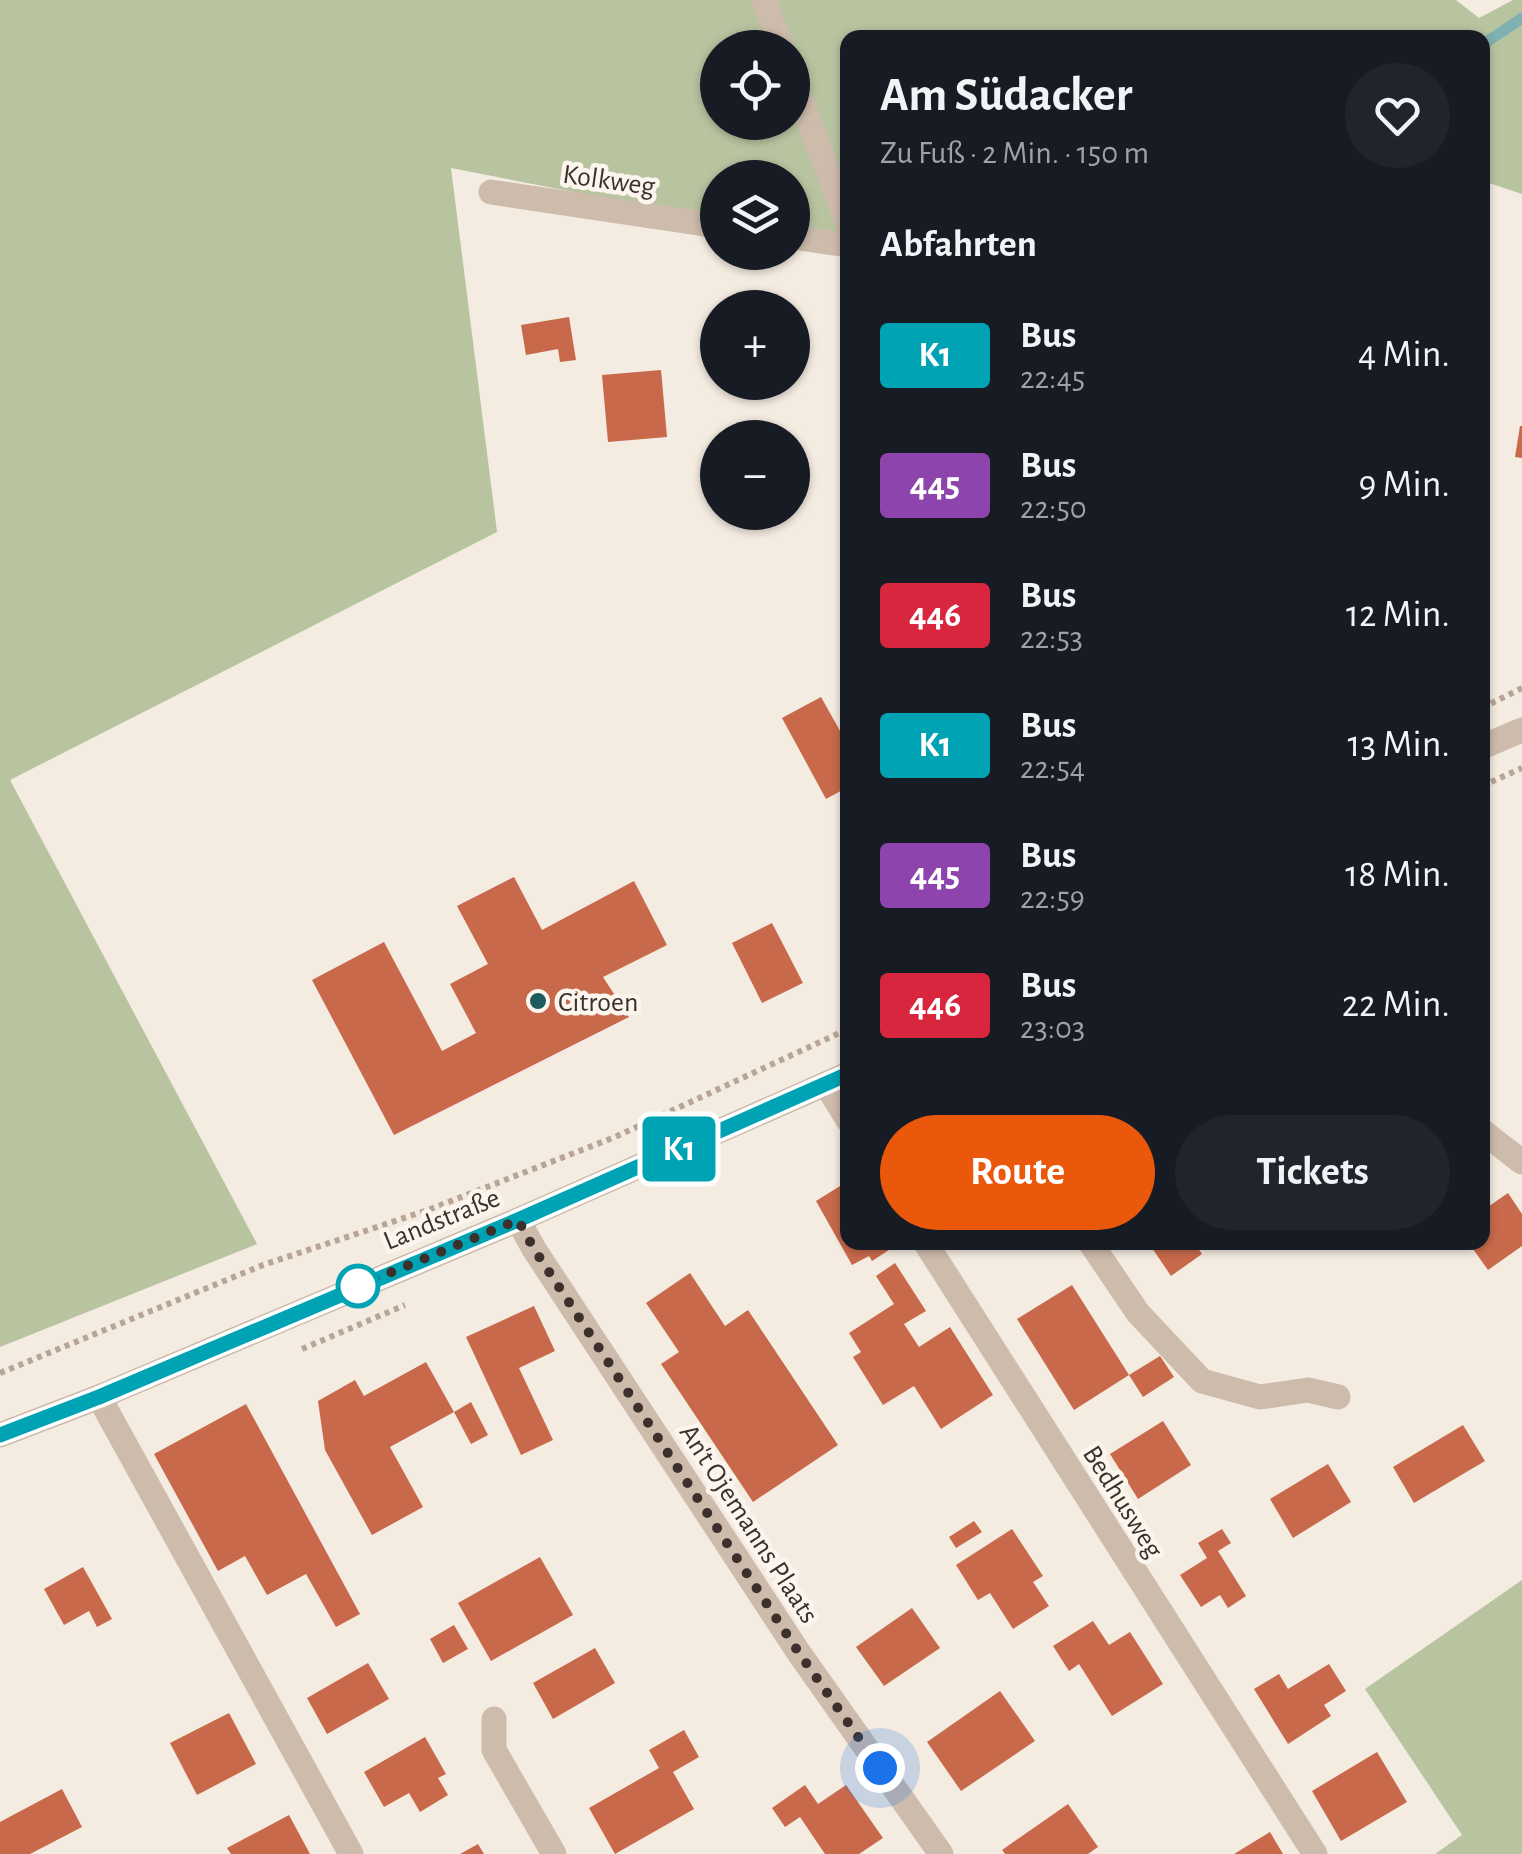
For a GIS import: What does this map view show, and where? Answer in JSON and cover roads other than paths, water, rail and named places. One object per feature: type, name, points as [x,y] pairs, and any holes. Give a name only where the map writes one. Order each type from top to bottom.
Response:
[{"type":"street","points":[[764,0],[775,30]]},
{"type":"street","points":[[810,124],[840,204]]},
{"type":"street","name":"Kolkweg","points":[[491,192],[700,223]]},
{"type":"street","points":[[810,240],[840,244]]},
{"type":"street","points":[[1490,744],[1522,730]]},
{"type":"street","name":"Landstraße","points":[[0,1435],[518,1220],[837,1079]]},
{"type":"street","points":[[1490,1137],[1522,1162]]},
{"type":"street","name":"An't Ojemanns Plaats","points":[[518,1220],[799,1653],[940,1854]]},
{"type":"street","name":"Bedhusweg","points":[[930,1250],[1315,1854]]},
{"type":"street","points":[[1095,1250],[1138,1313],[1202,1381],[1260,1397],[1308,1390],[1338,1397]]},
{"type":"street","points":[[99,1397],[351,1854]]},
{"type":"street","points":[[494,1719],[494,1750],[554,1854]]},
{"type":"waterway","points":[[1490,40],[1522,18]]},
{"type":"place","name":"Citroen","points":[[538,1001]]}]
